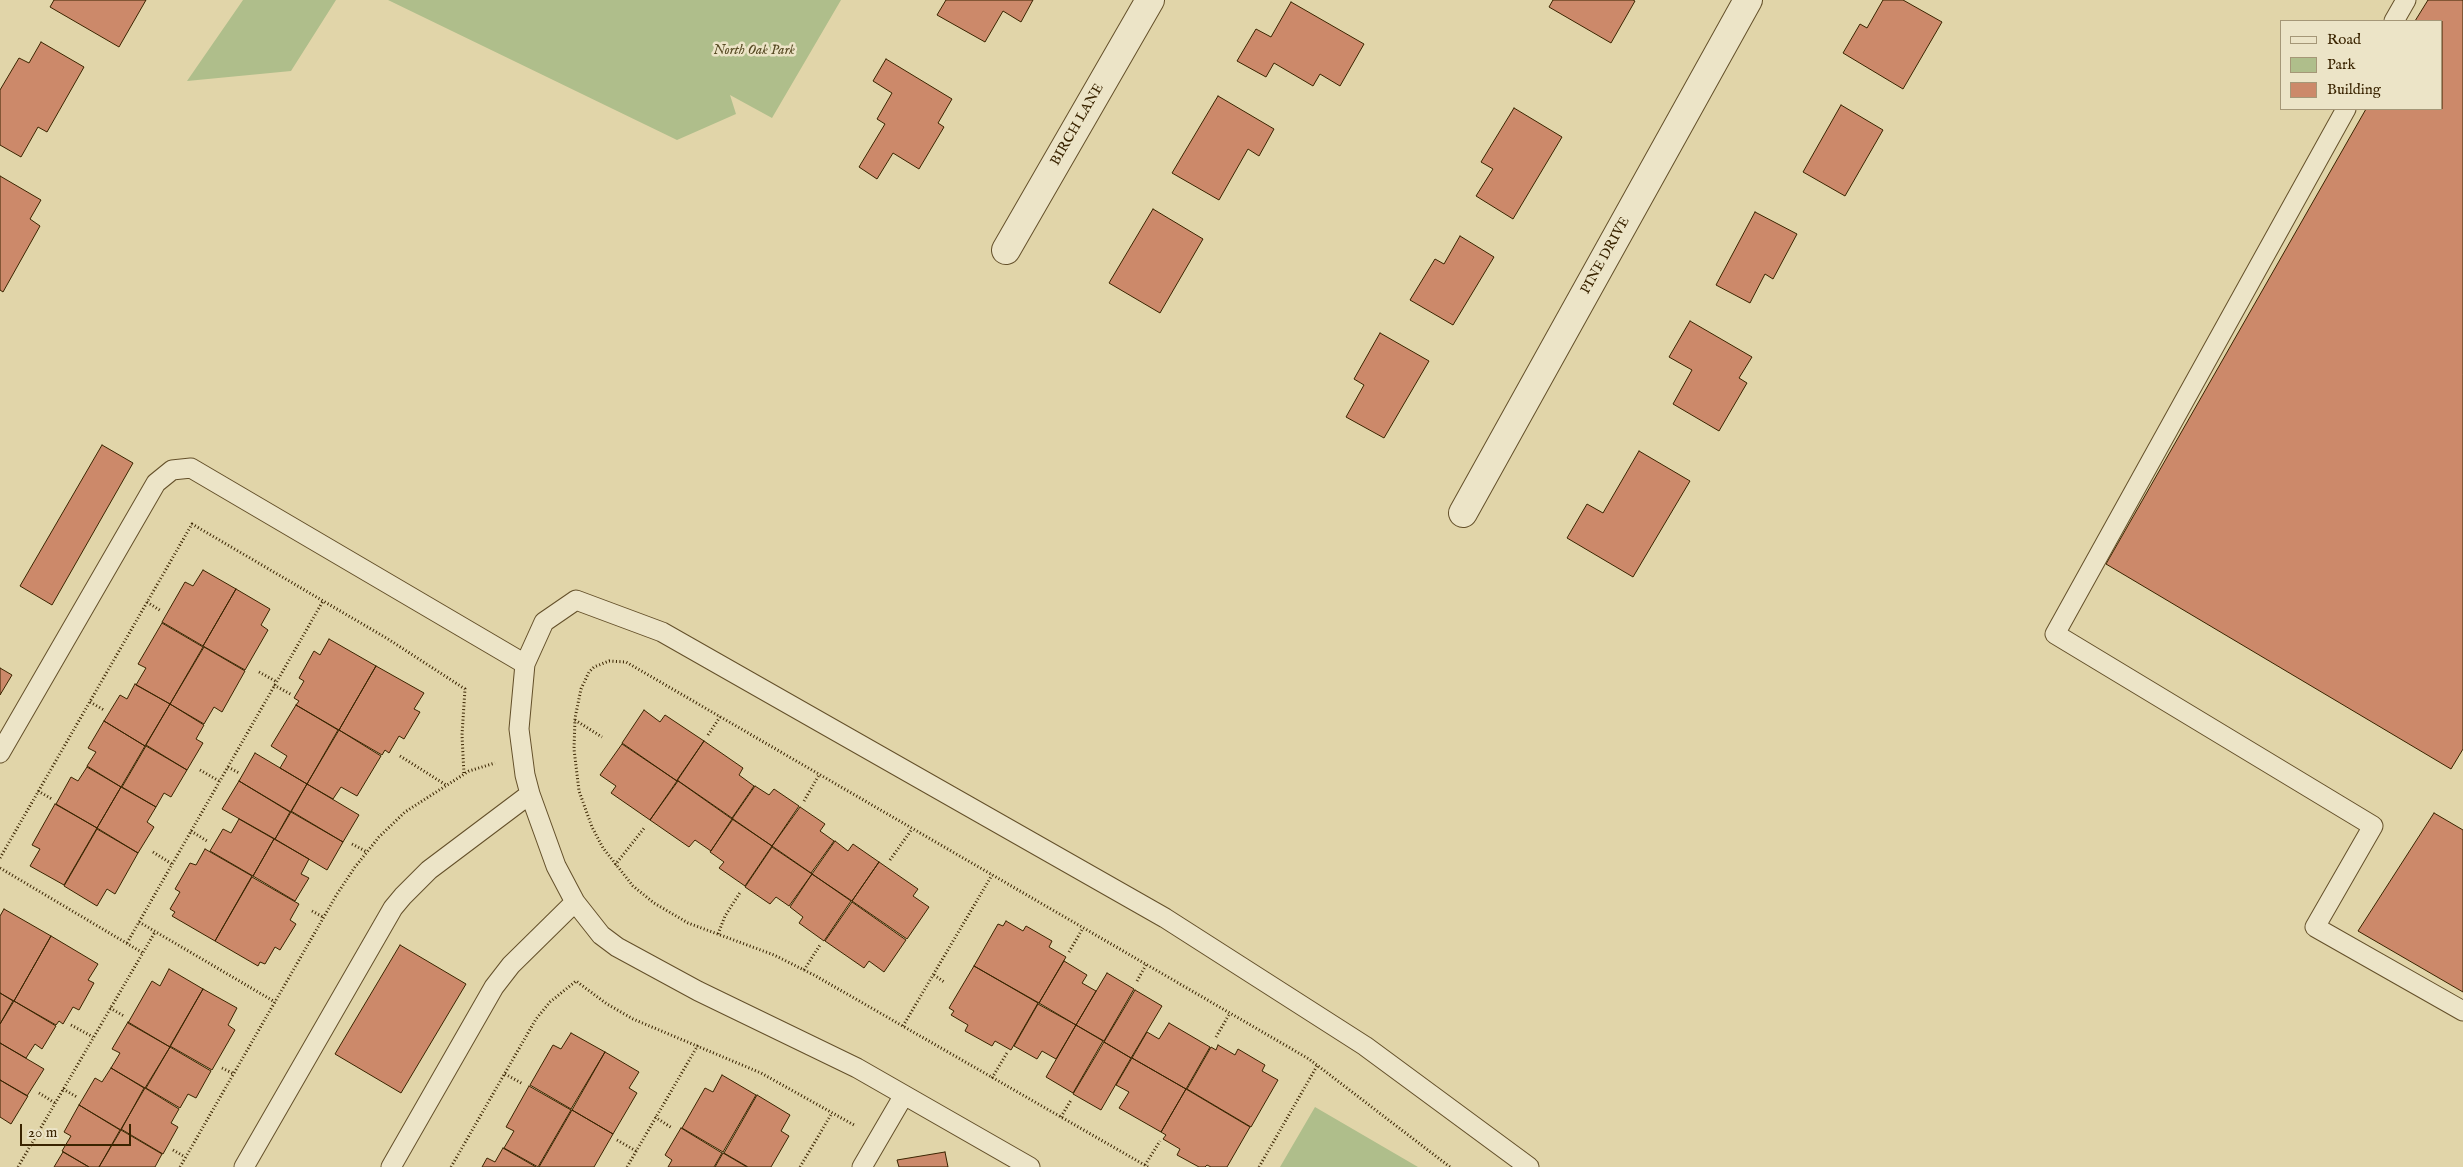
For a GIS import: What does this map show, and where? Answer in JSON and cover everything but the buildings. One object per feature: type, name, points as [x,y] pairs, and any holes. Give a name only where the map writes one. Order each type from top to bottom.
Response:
[{"type":"street","name":"BIRCH LANE","points":[[1006,250],[1150,0]]},
{"type":"street","name":"PINE DRIVE","points":[[1463,513],[1748,0]]},
{"type":"lane","points":[[2395,20],[2406,0]]},
{"type":"lane","points":[[2345,110],[2055,634],[2373,826],[2316,927],[2463,1011]]},
{"type":"lane","points":[[0,754],[156,483],[167,473],[176,469],[191,468],[199,471],[525,664]]},
{"type":"lane","points":[[1030,1167],[1008,1162],[904,1095],[843,1060],[698,991],[617,947],[601,934],[575,902],[556,866],[530,794],[522,755],[519,729],[525,664],[544,622],[576,600],[662,632],[1165,918],[1365,1046],[1529,1167]]},
{"type":"lane","points":[[244,1167],[393,908],[429,870],[530,794]]},
{"type":"lane","points":[[391,1167],[494,988],[511,965],[575,902]]},
{"type":"lane","points":[[862,1167],[904,1095]]},
{"type":"path","points":[[0,858],[192,524],[465,689],[462,735],[464,775]]},
{"type":"path","points":[[127,944],[322,601]]},
{"type":"path","points":[[147,602],[161,611]]},
{"type":"path","points":[[1160,1140],[1147,1166],[804,970],[688,923],[654,903],[633,886],[615,865],[592,827],[579,791],[574,749],[575,720],[580,690],[589,672],[600,663],[617,660],[626,662],[1230,1013],[1317,1066],[1450,1167]]},
{"type":"path","points":[[259,672],[292,696]]},
{"type":"path","points":[[90,702],[104,710]]},
{"type":"path","points":[[708,735],[720,717]]},
{"type":"path","points":[[575,720],[602,737]]},
{"type":"path","points":[[180,1167],[345,880],[379,837],[405,812],[446,785],[464,775],[522,755]]},
{"type":"path","points":[[400,756],[446,785]]},
{"type":"path","points":[[228,767],[239,773]]},
{"type":"path","points":[[200,770],[220,781]]},
{"type":"path","points":[[804,800],[819,775]]},
{"type":"path","points":[[38,791],[52,799]]},
{"type":"path","points":[[615,865],[645,827]]},
{"type":"path","points":[[890,860],[912,829]]},
{"type":"path","points":[[191,831],[207,841]]},
{"type":"path","points":[[352,844],[367,852]]},
{"type":"path","points":[[153,852],[172,864]]},
{"type":"path","points":[[0,868],[143,953]]},
{"type":"path","points":[[904,1026],[992,875]]},
{"type":"path","points":[[718,934],[725,916],[741,891]]},
{"type":"path","points":[[312,910],[323,917]]},
{"type":"path","points":[[139,922],[275,1002]]},
{"type":"path","points":[[1069,952],[1083,928]]},
{"type":"path","points":[[18,1167],[155,932]]},
{"type":"path","points":[[804,970],[820,945]]},
{"type":"path","points":[[1137,981],[1146,965]]},
{"type":"path","points":[[934,975],[944,982]]},
{"type":"path","points":[[451,1167],[536,1019],[550,1002],[576,981],[607,1004],[633,1019],[698,1045],[780,1082],[878,1139]]},
{"type":"path","points":[[110,1008],[124,1016]]},
{"type":"path","points":[[1216,1037],[1230,1013]]},
{"type":"path","points":[[71,1025],[93,1038]]},
{"type":"path","points":[[627,1167],[698,1045]]},
{"type":"path","points":[[992,1078],[1007,1053]]},
{"type":"path","points":[[1258,1167],[1317,1066]]},
{"type":"path","points":[[222,1068],[234,1074]]},
{"type":"path","points":[[505,1074],[523,1084]]},
{"type":"path","points":[[63,1089],[77,1097]]},
{"type":"path","points":[[39,1093],[55,1102]]},
{"type":"path","points":[[1061,1117],[1071,1100]]},
{"type":"path","points":[[800,1167],[832,1113]]},
{"type":"path","points":[[655,1117],[672,1128]]},
{"type":"path","points":[[617,1140],[636,1151]]},
{"type":"path","points":[[173,1150],[186,1157]]},
{"type":"green space","points":[[243,0],[336,0],[291,71],[187,81]]},
{"type":"green space","name":"North Oak Park","points":[[388,0],[841,0],[772,118],[730,95],[736,114],[677,140]]},
{"type":"green space","points":[[1315,1107],[1418,1167],[1280,1167]]}]
